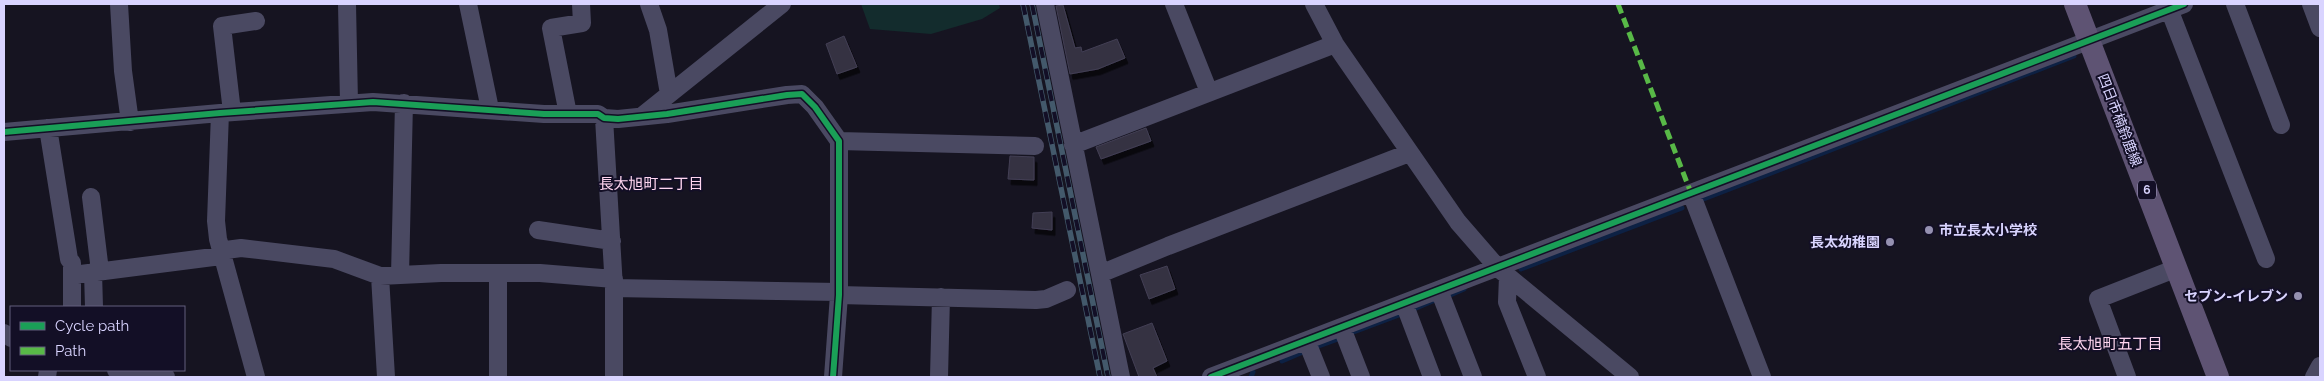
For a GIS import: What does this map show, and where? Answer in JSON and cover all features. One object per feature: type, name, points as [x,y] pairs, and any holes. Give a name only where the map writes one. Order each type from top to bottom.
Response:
[{"type":"main road","name":"四日市楠鈴鹿線","points":[[2074,4],[2218,377]]},
{"type":"street","points":[[119,4],[123,71],[130,122]]},
{"type":"street","points":[[347,4],[348,103]]},
{"type":"street","points":[[468,4],[490,109]]},
{"type":"street","points":[[568,114],[564,89],[558,73],[551,28],[582,23],[581,4]]},
{"type":"street","points":[[649,4],[658,30],[669,94]]},
{"type":"street","points":[[642,116],[782,4]]},
{"type":"street","points":[[1045,4],[1121,377]]},
{"type":"street","points":[[1174,4],[1209,92]]},
{"type":"street","points":[[1314,4],[1335,44],[1458,222],[1503,272],[1630,377]]},
{"type":"street","points":[[2235,4],[2281,125]]},
{"type":"street","points":[[2311,4],[2320,28]]},
{"type":"street","points":[[1211,377],[1307,342],[1439,290],[1503,272],[1691,193],[2176,6],[2266,259]]},
{"type":"street","points":[[256,22],[222,26],[226,112],[216,221],[222,256],[256,377]]},
{"type":"street","points":[[1073,145],[1335,44]]},
{"type":"street","points":[[4,132],[348,103],[404,103],[568,114],[598,114],[604,118],[701,110],[802,94],[815,107],[839,141],[839,293],[833,377]]},
{"type":"street","points":[[400,275],[404,103]]},
{"type":"street","points":[[604,118],[614,284],[614,377]]},
{"type":"street","points":[[48,128],[74,275],[72,306]]},
{"type":"street","points":[[839,141],[1036,146]]},
{"type":"street","points":[[1100,274],[1409,153]]},
{"type":"street","points":[[1691,193],[1762,377]]},
{"type":"street","points":[[91,198],[97,272],[94,306]]},
{"type":"street","points":[[538,230],[612,241]]},
{"type":"street","points":[[74,275],[222,256],[226,250],[241,248],[307,254],[334,259],[380,276],[540,273],[614,284],[1036,300],[1046,299],[1067,290]]},
{"type":"street","points":[[2127,377],[2098,299],[2177,268]]},
{"type":"street","points":[[1503,272],[1507,302],[1537,377]]},
{"type":"street","points":[[498,274],[498,377]]},
{"type":"street","points":[[380,276],[386,377]]},
{"type":"street","points":[[1439,290],[1473,377]]},
{"type":"street","points":[[939,377],[941,297]]},
{"type":"street","points":[[1404,303],[1432,377]]},
{"type":"street","points":[[1342,328],[1361,377]]},
{"type":"street","points":[[1307,342],[1321,377]]},
{"type":"street","points":[[2314,377],[2320,366]]},
{"type":"street","points":[[123,371],[166,377]]},
{"type":"green space","points":[[861,4],[999,4],[1000,8],[982,19],[931,34],[870,29]]},
{"type":"building","points":[[1063,5],[1075,48],[1081,47],[1082,52],[1117,39],[1125,58],[1098,69],[1070,74],[1056,6]]},
{"type":"building","points":[[844,36],[857,67],[837,74],[826,44]]},
{"type":"building","points":[[1146,128],[1151,141],[1101,159],[1096,147]]},
{"type":"building","points":[[1010,156],[1034,157],[1034,180],[1008,179]]},
{"type":"building","points":[[1052,212],[1052,230],[1032,228],[1033,213]]},
{"type":"building","points":[[1167,266],[1175,289],[1149,299],[1140,275]]},
{"type":"building","points":[[1152,323],[1167,361],[1153,368],[1157,377],[1139,377],[1123,334]]},
{"type":"waterway","points":[[1701,200],[2074,56]]},
{"type":"waterway","points":[[1521,269],[1682,208]]},
{"type":"waterway","points":[[1448,296],[1464,289]]},
{"type":"waterway","points":[[1414,309],[1435,300]]},
{"type":"waterway","points":[[1351,333],[1399,315]]},
{"type":"waterway","points":[[1316,347],[1338,339]]},
{"type":"waterway","points":[[1282,361],[1303,352]]},
{"type":"waterway","points":[[1251,377],[1253,372]]},
{"type":"railway","points":[[1023,4],[1100,377]]},
{"type":"railway","points":[[1032,4],[1108,377]]},
{"type":"marked path","points":[[1618,4],[1691,193]]},
{"type":"cycle path","points":[[1211,377],[2184,4]]},
{"type":"cycle path","points":[[4,132],[373,102],[544,114],[598,114],[604,118],[618,119],[667,114],[802,94],[815,107],[839,141],[839,295],[833,377]]},
{"type":"place","name":"市立長太小学校","points":[[1929,230]]},
{"type":"place","name":"長太幼稚園","points":[[1890,242]]},
{"type":"place","name":"セブン-イレブン","points":[[2298,296]]},
{"type":"district","name":"長太旭町二丁目","points":[[651,184]]},
{"type":"district","name":"長太旭町五丁目","points":[[2110,344]]}]
